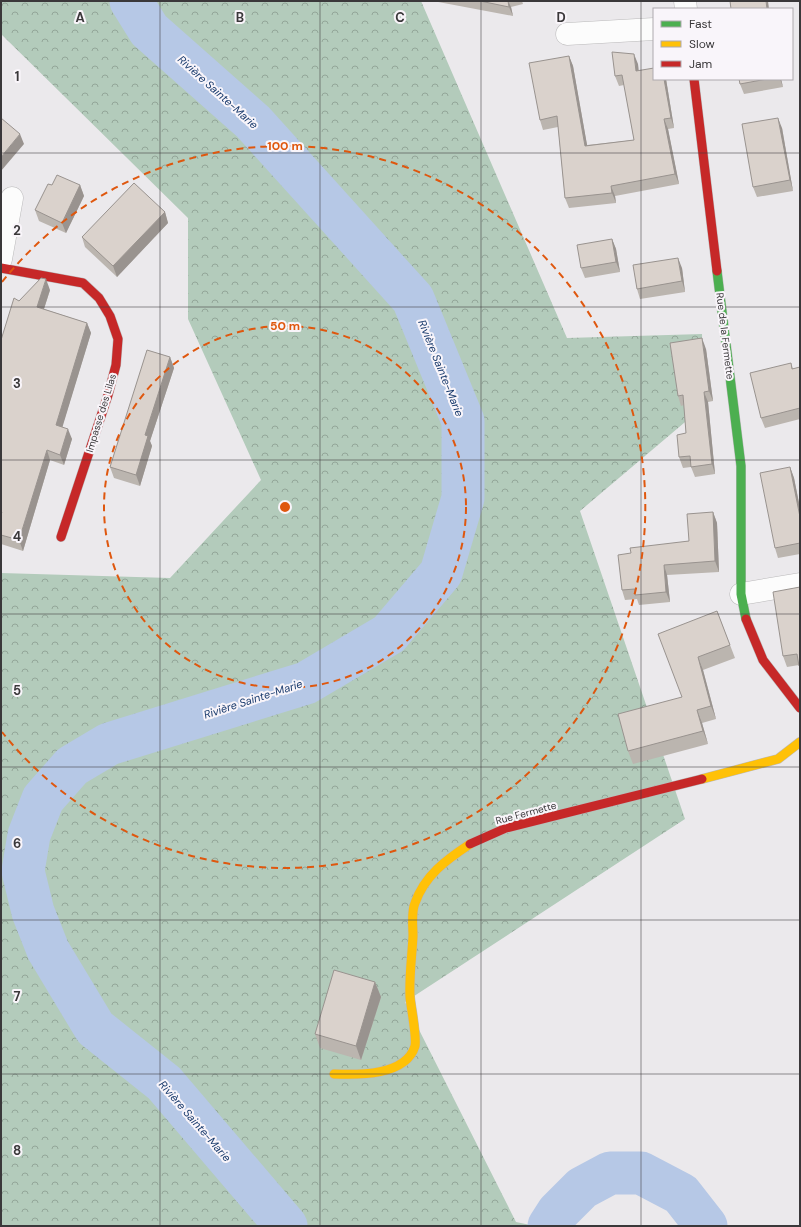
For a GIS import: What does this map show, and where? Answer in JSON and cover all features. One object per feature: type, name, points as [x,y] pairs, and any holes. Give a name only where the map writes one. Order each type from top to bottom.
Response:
[{"type":"street","points":[[567,34],[653,29]]},
{"type":"street","name":"Rue de la Fermette","points":[[694,80],[742,466],[741,594],[746,620],[762,660],[800,708]]},
{"type":"street","points":[[1,259],[12,198]]},
{"type":"street","name":"Impasse des Lilas","points":[[1,268],[83,283],[99,298],[110,316],[118,339],[116,365],[108,395],[61,537]]},
{"type":"street","points":[[741,594],[800,584]]},
{"type":"street","name":"Rue Fermette","points":[[334,1074],[360,1075],[379,1072],[394,1067],[408,1058],[415,1045],[410,995],[414,904],[428,877],[447,859],[470,844],[506,828],[607,804],[778,759],[800,742]]},
{"type":"green space","points":[[1,1],[421,1],[567,338],[702,334],[704,406],[580,511],[685,819],[405,1002],[516,1222],[535,1226],[1,1226],[1,573],[170,578],[261,480],[188,319],[188,218],[1,34]]},
{"type":"building","points":[[480,1],[508,1],[509,7]]},
{"type":"building","points":[[730,1],[766,1],[767,8],[731,8]]},
{"type":"building","points":[[612,52],[634,54],[636,71],[653,68],[653,80],[664,80],[671,118],[664,119],[675,174],[611,186],[612,193],[565,198],[557,116],[540,120],[529,63],[569,56],[585,146],[634,140],[622,75],[615,76]]},
{"type":"building","points":[[739,80],[762,80],[740,84]]},
{"type":"building","points":[[1,118],[20,134],[1,157]]},
{"type":"building","points":[[778,118],[790,180],[753,187],[742,124]]},
{"type":"building","points":[[57,175],[80,185],[62,223],[35,210],[48,184],[52,185]]},
{"type":"building","points":[[134,183],[165,212],[113,266],[82,237]]},
{"type":"building","points":[[612,239],[616,262],[581,268],[577,245]]},
{"type":"building","points":[[678,258],[682,281],[637,289],[633,265]]},
{"type":"building","points":[[41,278],[46,279],[37,307],[87,323],[56,425],[68,429],[60,455],[47,450],[19,540],[1,535],[1,340],[14,298],[19,301]]},
{"type":"building","points":[[702,338],[709,391],[704,392],[712,464],[691,467],[690,456],[679,457],[677,435],[686,433],[683,395],[678,396],[670,343]]},
{"type":"building","points":[[147,350],[170,357],[145,435],[148,436],[136,475],[110,467]]},
{"type":"building","points":[[791,363],[792,369],[800,367],[800,408],[761,418],[750,373]]},
{"type":"building","points":[[790,467],[800,517],[800,543],[775,548],[760,473]]},
{"type":"building","points":[[713,512],[715,561],[664,565],[666,592],[635,595],[635,589],[622,590],[618,555],[631,553],[630,548],[689,541],[687,514]]},
{"type":"building","points":[[800,587],[799,666],[797,654],[783,656],[773,592]]},
{"type":"building","points":[[717,611],[730,645],[698,657],[711,706],[697,710],[703,731],[628,751],[618,714],[682,697],[658,634]]},
{"type":"building","points":[[334,970],[375,982],[356,1046],[315,1034]]},
{"type":"waterway","name":"Rivière Sainte-Marie","points":[[131,1],[149,30],[253,122],[413,299],[463,421],[463,498],[441,573],[389,634],[306,683],[109,744],[72,766],[43,799],[29,835],[23,871],[33,912],[48,950],[95,1028],[164,1083],[286,1226]]},
{"type":"waterway","name":"Rivière Sainte-Marie","points":[[549,1226],[558,1212],[582,1188],[610,1173],[641,1173],[681,1194],[706,1226]]},
{"type":"traffic: fast","points":[[717,271],[741,466],[741,594],[746,619]]},
{"type":"traffic: slow","points":[[702,779],[778,759],[800,742]]},
{"type":"traffic: slow","points":[[334,1074],[380,1072],[402,1063],[410,1056],[415,1046],[415,1029],[410,997],[414,907],[419,893],[430,876],[445,862],[470,844]]},
{"type":"traffic: jam","points":[[694,80],[717,271]]},
{"type":"traffic: jam","points":[[1,268],[83,283],[99,298],[110,316],[118,339],[116,365],[108,395],[61,537]]},
{"type":"traffic: jam","points":[[746,619],[763,660],[800,708]]},
{"type":"traffic: jam","points":[[470,844],[506,828],[702,779]]}]
